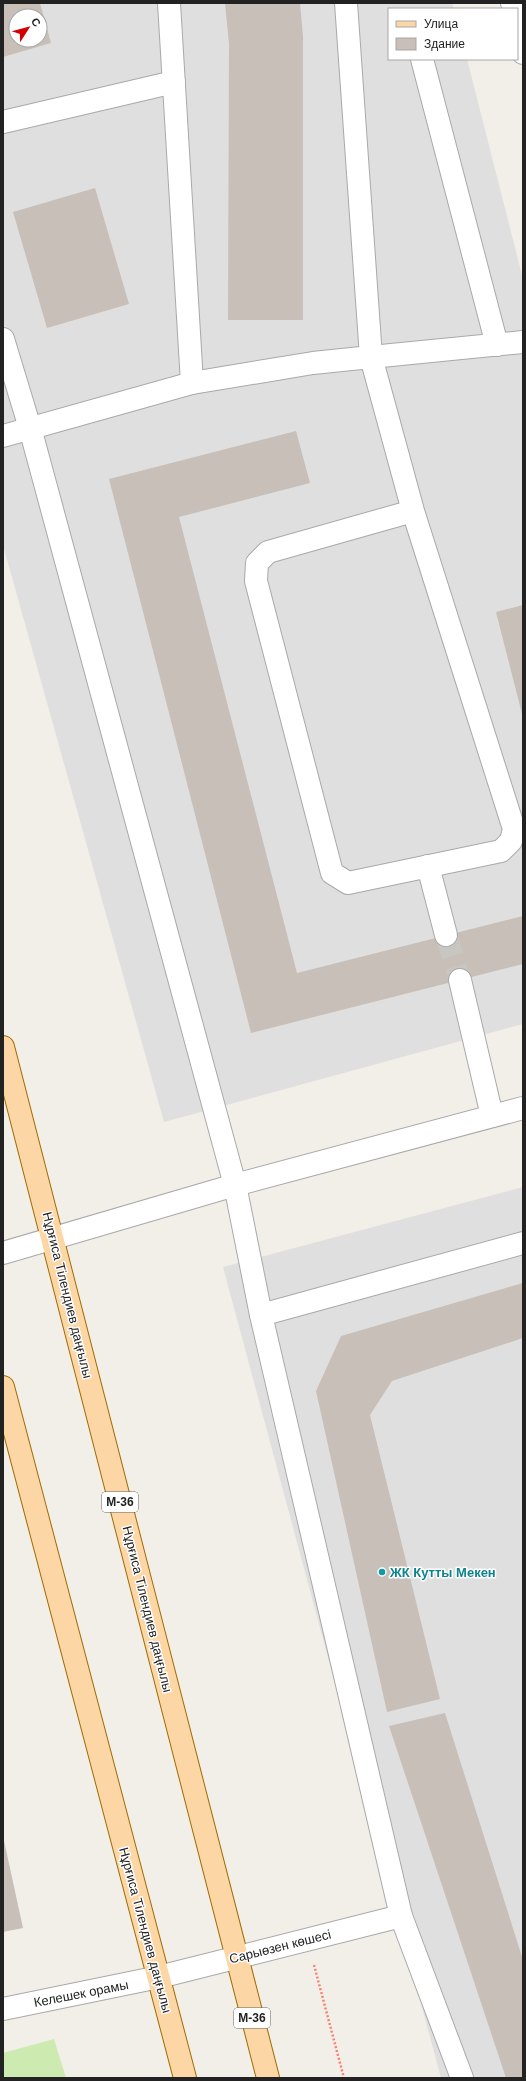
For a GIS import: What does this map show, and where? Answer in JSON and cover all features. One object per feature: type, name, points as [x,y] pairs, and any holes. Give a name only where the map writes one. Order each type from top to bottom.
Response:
[{"type":"main road","name":"Нұрғиса Тілендиев даңғылы","points":[[3,1047],[54,1238],[268,2078]]},
{"type":"main road","name":"Нұрғиса Тілендиев даңғылы","points":[[3,1387],[185,2078]]},
{"type":"street","points":[[169,3],[192,382]]},
{"type":"street","points":[[346,3],[371,357],[413,511],[514,829],[511,841],[501,851],[348,883],[332,873],[256,581],[257,563],[268,552],[413,511]]},
{"type":"street","points":[[518,30],[523,53]]},
{"type":"street","points":[[422,60],[497,344]]},
{"type":"street","points":[[3,122],[174,82]]},
{"type":"street","points":[[3,339],[30,428],[235,1185],[261,1315],[401,1916],[462,2078]]},
{"type":"street","points":[[3,436],[192,382],[313,363],[523,342]]},
{"type":"street","points":[[428,866],[446,935]]},
{"type":"street","points":[[460,980],[492,1116]]},
{"type":"street","points":[[3,1253],[235,1185],[523,1108]]},
{"type":"street","points":[[261,1315],[523,1243]]},
{"type":"street","name":"Сарыөзен көшесі","points":[[159,1977],[401,1916]]},
{"type":"street","name":"Келешек орамы","points":[[3,2009],[159,1977]]},
{"type":"path","points":[[307,1940],[344,2078]]},
{"type":"shaded area","points":[[3,3],[452,3],[454,8],[388,8],[388,60],[467,60],[523,279],[523,1024],[164,1122],[3,545]]},
{"type":"shaded area","points":[[523,1187],[523,2078],[441,2078],[223,1267]]},
{"type":"green space","points":[[54,2039],[66,2078],[3,2078],[3,2053]]},
{"type":"building","points":[[3,3],[40,3],[41,8],[8,8],[8,48],[34,48],[3,57]]},
{"type":"building","points":[[225,3],[300,3],[303,37],[303,320],[228,320],[229,44]]},
{"type":"building","points":[[48,32],[51,43],[48,44]]},
{"type":"building","points":[[95,188],[129,304],[47,328],[13,212]]},
{"type":"building","points":[[296,431],[310,483],[179,517],[297,973],[523,916],[523,964],[251,1033],[109,479]]},
{"type":"building","points":[[523,605],[523,714],[522,714],[496,612]]},
{"type":"building","name":"ЖК Кутты Мекен","points":[[523,1283],[523,1338],[392,1381],[370,1415],[440,1699],[387,1712],[316,1391],[341,1336]]},
{"type":"building","points":[[445,1713],[523,1960],[523,2078],[506,2078],[389,1726]]},
{"type":"building","points":[[3,1836],[23,1928],[3,1932]]},
{"type":"tunnel","points":[[446,935],[460,980]]},
{"type":"place","name":"ЖК Кутты Мекен","points":[[382,1572]]}]
